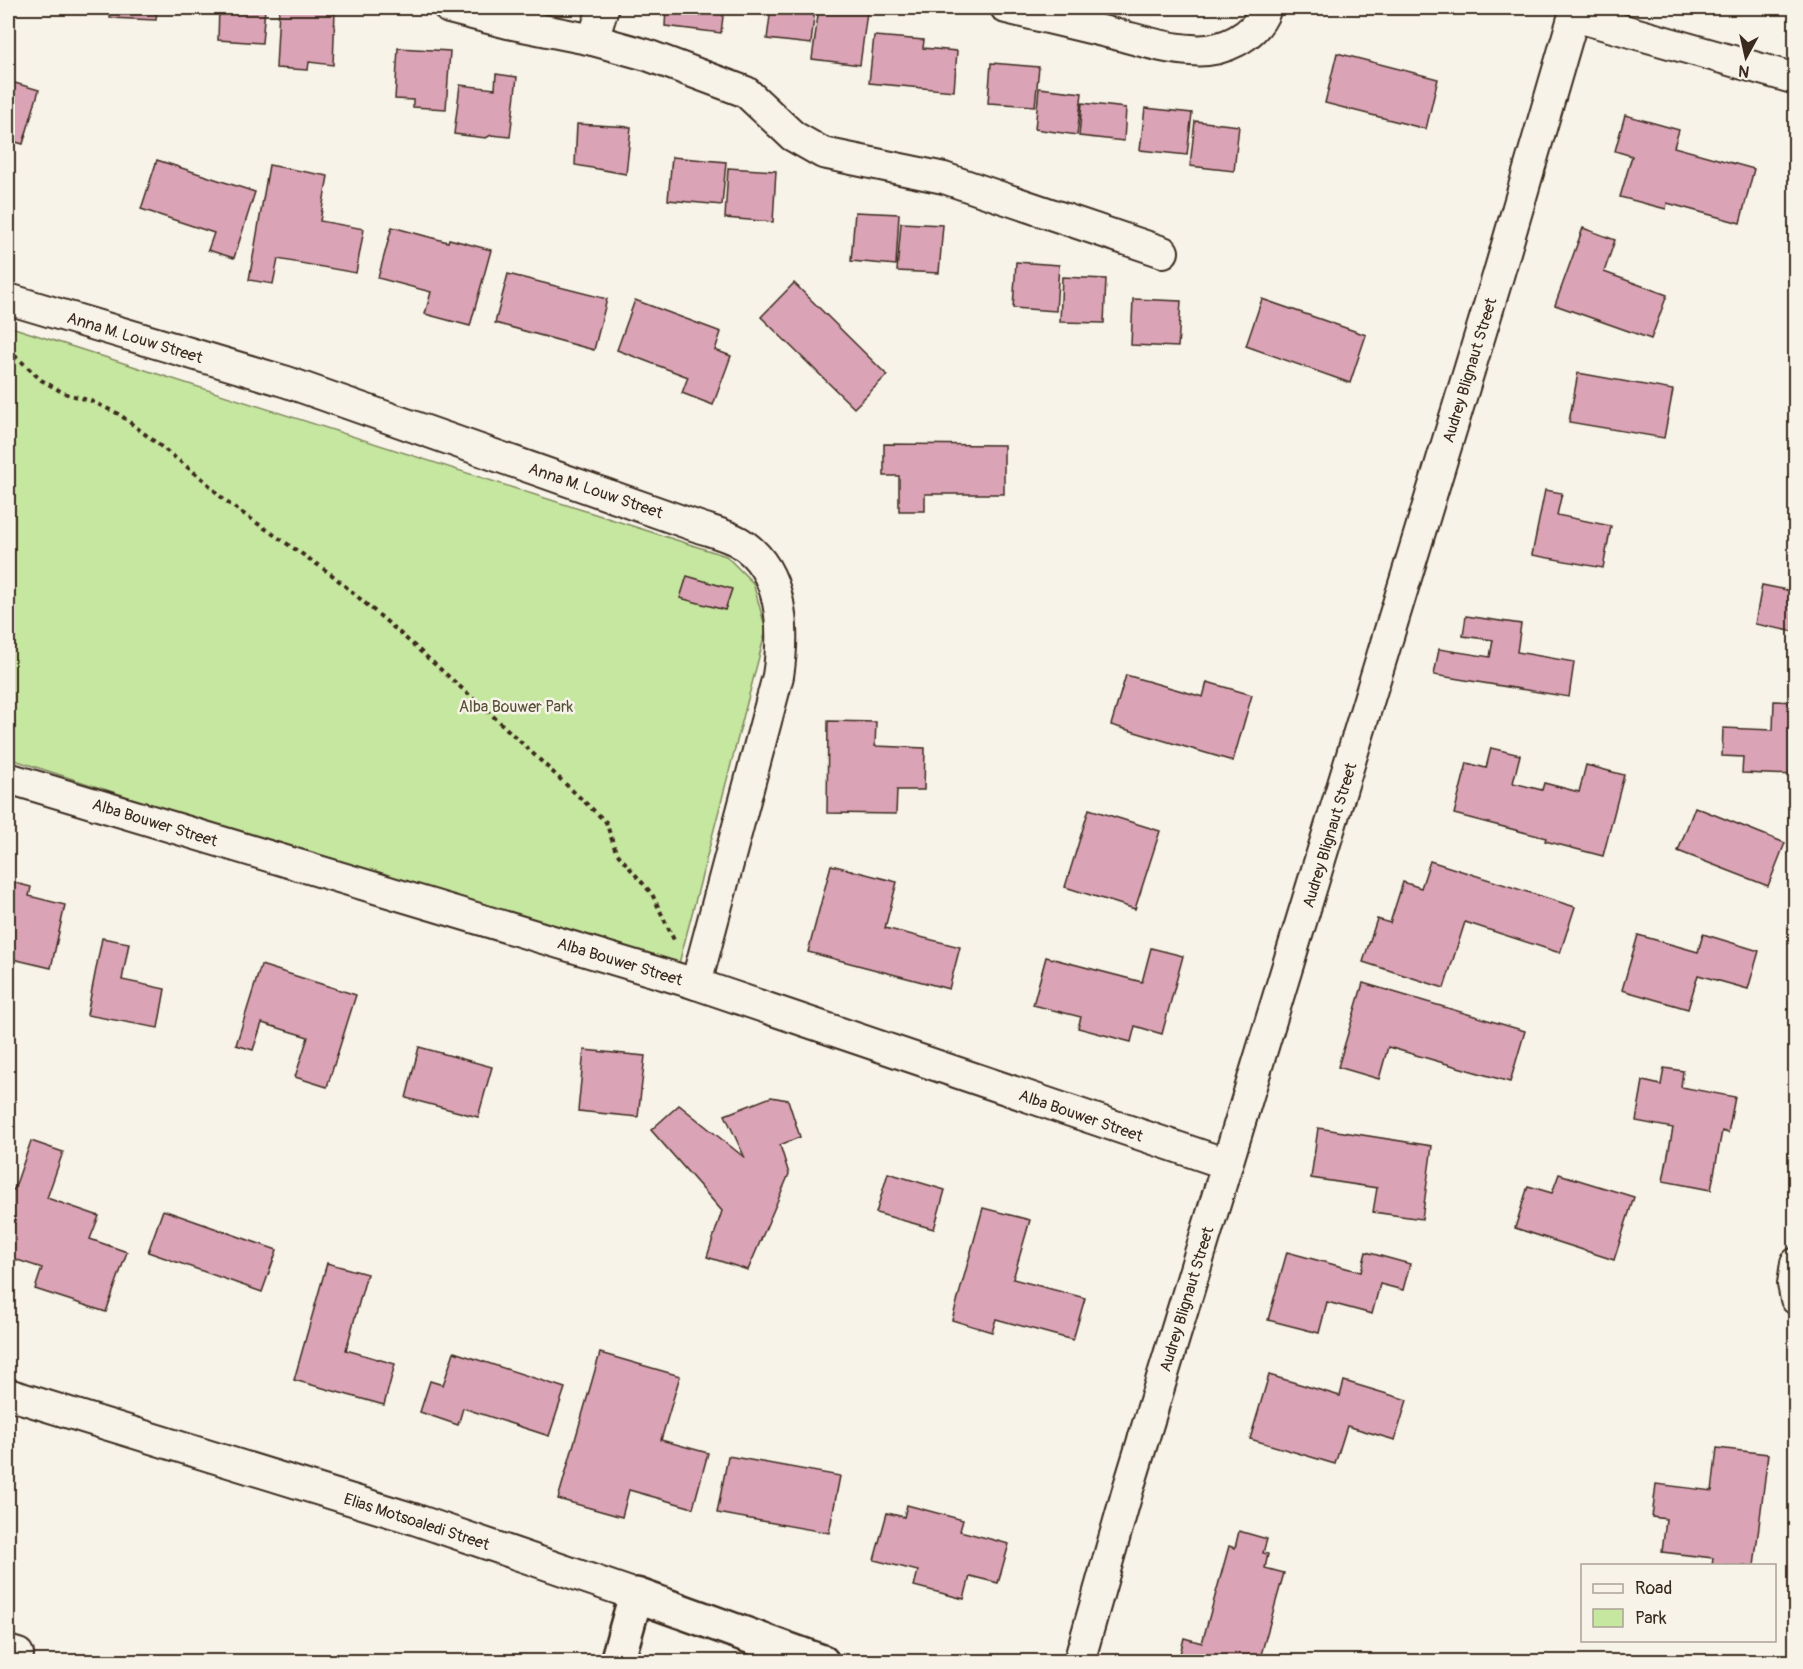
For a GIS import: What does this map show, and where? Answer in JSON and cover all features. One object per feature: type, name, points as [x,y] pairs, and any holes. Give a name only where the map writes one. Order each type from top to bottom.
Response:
[{"type":"street","points":[[449,8],[508,23],[593,40],[647,55],[746,92],[792,136],[823,153],[944,178],[1163,252]]},
{"type":"street","points":[[593,40],[603,8]]},
{"type":"street","points":[[1006,8],[1193,51],[1234,42],[1250,34],[1262,18],[1266,8]]},
{"type":"street","points":[[1575,11],[1796,79]]},
{"type":"street","name":"Audrey Blignaut Street","points":[[1079,1662],[1129,1486],[1491,298],[1575,11]]},
{"type":"street","name":"Anna M. Louw Street","points":[[8,299],[287,382],[696,526],[738,542],[754,553],[764,567],[776,592],[781,618],[782,646],[778,676],[696,984]]},
{"type":"street","name":"Alba Bouwer Street","points":[[8,778],[696,984],[1227,1164]]},
{"type":"street","points":[[1796,1263],[1793,1284],[1796,1299]]},
{"type":"street","name":"Elias Motsoaledi Street","points":[[8,1394],[414,1519],[822,1662]]},
{"type":"street","points":[[617,1662],[636,1595]]},
{"type":"path","points":[[8,349],[41,380],[64,393],[119,414],[204,480],[225,501],[331,574],[494,717],[606,822],[616,852],[652,894],[696,984]]},
{"type":"green space","name":"Alba Bouwer Park","points":[[8,326],[726,556],[753,583],[766,630],[676,975],[8,758]]},
{"type":"building","points":[[111,8],[157,8],[156,20],[110,18]]},
{"type":"building","points":[[219,8],[265,8],[262,43],[218,40]]},
{"type":"building","points":[[666,8],[724,8],[721,33],[665,26]]},
{"type":"building","points":[[771,8],[815,8],[811,44],[767,39]]},
{"type":"building","points":[[819,8],[867,12],[860,65],[812,59]]},
{"type":"building","points":[[279,9],[335,11],[333,65],[309,62],[308,70],[276,68]]},
{"type":"building","points":[[874,36],[924,40],[923,48],[957,51],[954,91],[869,83]]},
{"type":"building","points":[[398,48],[450,51],[446,109],[413,107],[413,100],[395,99]]},
{"type":"building","points":[[1337,53],[1438,79],[1426,129],[1325,103]]},
{"type":"building","points":[[991,63],[1039,67],[1035,106],[988,103]]},
{"type":"building","points":[[496,74],[517,77],[510,137],[491,135],[486,138],[454,134],[460,85],[495,89]]},
{"type":"building","points":[[8,81],[39,90],[23,144],[8,140]]},
{"type":"building","points":[[1039,88],[1082,93],[1077,135],[1035,129]]},
{"type":"building","points":[[1082,103],[1126,108],[1124,141],[1079,136]]},
{"type":"building","points":[[1145,108],[1192,113],[1187,155],[1140,150]]},
{"type":"building","points":[[1625,115],[1679,130],[1674,147],[1754,169],[1740,223],[1667,203],[1666,209],[1620,197],[1632,156],[1615,151]]},
{"type":"building","points":[[1195,121],[1239,126],[1234,171],[1190,166]]},
{"type":"building","points":[[577,124],[631,127],[626,174],[575,165]]},
{"type":"building","points":[[672,157],[726,162],[722,205],[668,200]]},
{"type":"building","points":[[157,160],[255,192],[234,258],[208,250],[214,233],[141,209]]},
{"type":"building","points":[[269,165],[328,176],[320,221],[364,229],[356,273],[278,259],[273,284],[249,280]]},
{"type":"building","points":[[728,168],[776,171],[773,222],[725,218]]},
{"type":"building","points":[[855,212],[899,214],[896,265],[851,261]]},
{"type":"building","points":[[901,223],[943,225],[939,273],[897,271]]},
{"type":"building","points":[[392,227],[448,242],[449,239],[491,250],[470,326],[425,314],[431,292],[378,278]]},
{"type":"building","points":[[1583,228],[1615,240],[1604,272],[1667,295],[1651,339],[1555,305]]},
{"type":"building","points":[[1016,262],[1059,265],[1056,311],[1013,308]]},
{"type":"building","points":[[508,274],[607,299],[594,350],[495,323]]},
{"type":"building","points":[[1062,277],[1106,279],[1104,323],[1060,322]]},
{"type":"building","points":[[794,283],[887,375],[854,408],[761,317]]},
{"type":"building","points":[[1133,299],[1181,301],[1178,347],[1131,345]]},
{"type":"building","points":[[1262,299],[1366,335],[1350,383],[1246,346]]},
{"type":"building","points":[[635,300],[721,332],[715,350],[731,356],[713,405],[682,393],[688,377],[617,350]]},
{"type":"building","points":[[1578,373],[1673,390],[1664,438],[1569,422]]},
{"type":"building","points":[[884,444],[1004,445],[1004,494],[925,494],[925,511],[899,511],[899,476],[884,476]]},
{"type":"building","points":[[1545,490],[1562,493],[1557,515],[1611,526],[1603,568],[1532,555]]},
{"type":"building","points":[[1791,571],[1796,572],[1796,632],[1755,624],[1762,585],[1787,590]]},
{"type":"building","points":[[687,576],[732,589],[725,610],[680,598]]},
{"type":"building","points":[[1466,616],[1521,624],[1517,652],[1574,662],[1569,697],[1434,675],[1439,649],[1490,657],[1493,640],[1463,636]]},
{"type":"building","points":[[1126,675],[1203,697],[1207,682],[1252,695],[1233,761],[1111,725]]},
{"type":"building","points":[[1774,701],[1796,702],[1796,775],[1742,773],[1743,757],[1722,756],[1723,728],[1773,730]]},
{"type":"building","points":[[828,721],[876,722],[875,746],[925,748],[924,790],[897,790],[896,814],[827,813]]},
{"type":"building","points":[[1491,748],[1520,755],[1513,783],[1542,790],[1544,783],[1579,792],[1586,765],[1624,775],[1603,856],[1545,841],[1546,838],[1454,814],[1467,763],[1486,768]]},
{"type":"building","points":[[1695,807],[1785,843],[1768,886],[1678,851]]},
{"type":"building","points":[[1089,809],[1160,831],[1135,909],[1065,887]]},
{"type":"building","points":[[1430,861],[1575,907],[1560,953],[1465,922],[1444,988],[1363,962],[1377,919],[1390,923],[1403,882],[1421,888]]},
{"type":"building","points":[[831,865],[897,882],[885,928],[960,947],[949,989],[808,952]]},
{"type":"building","points":[[8,881],[31,887],[29,896],[65,905],[51,968],[8,958]]},
{"type":"building","points":[[1703,934],[1759,951],[1748,989],[1698,975],[1688,1009],[1622,990],[1638,935],[1698,952]]},
{"type":"building","points":[[102,938],[129,943],[122,980],[165,989],[158,1028],[87,1015]]},
{"type":"building","points":[[1151,948],[1183,956],[1162,1034],[1135,1026],[1131,1042],[1078,1028],[1081,1017],[1033,1005],[1046,957],[1142,982]]},
{"type":"building","points":[[261,965],[356,995],[327,1087],[295,1077],[308,1037],[262,1023],[253,1050],[236,1045]]},
{"type":"building","points":[[1363,983],[1525,1031],[1510,1082],[1388,1047],[1379,1079],[1338,1067]]},
{"type":"building","points":[[419,1047],[492,1067],[478,1117],[406,1098]]},
{"type":"building","points":[[584,1050],[645,1056],[638,1117],[578,1111]]},
{"type":"building","points":[[1664,1068],[1683,1071],[1681,1087],[1735,1097],[1728,1133],[1722,1131],[1711,1190],[1663,1181],[1673,1128],[1636,1121],[1643,1081],[1661,1085]]},
{"type":"building","points":[[771,1097],[788,1100],[800,1137],[780,1145],[789,1174],[748,1270],[707,1257],[722,1211],[651,1130],[679,1105],[745,1158],[725,1115]]},
{"type":"building","points":[[1318,1128],[1432,1146],[1422,1219],[1373,1212],[1377,1188],[1311,1178]]},
{"type":"building","points":[[31,1141],[63,1152],[47,1198],[99,1216],[90,1239],[127,1252],[106,1312],[35,1289],[42,1268],[8,1257],[8,1187],[14,1190]]},
{"type":"building","points":[[888,1173],[945,1190],[934,1229],[876,1213]]},
{"type":"building","points":[[1559,1174],[1634,1197],[1614,1260],[1515,1228],[1528,1186],[1552,1193]]},
{"type":"building","points":[[983,1208],[1030,1220],[1013,1279],[1085,1298],[1073,1340],[996,1319],[992,1332],[952,1320]]},
{"type":"building","points":[[163,1210],[277,1250],[262,1292],[148,1252]]},
{"type":"building","points":[[1287,1252],[1361,1272],[1366,1252],[1410,1264],[1403,1290],[1380,1284],[1372,1314],[1327,1302],[1319,1333],[1268,1320]]},
{"type":"building","points":[[327,1263],[367,1274],[346,1350],[395,1364],[384,1405],[294,1380]]},
{"type":"building","points":[[454,1352],[565,1388],[549,1436],[463,1408],[458,1425],[420,1412],[430,1381],[443,1385]]},
{"type":"building","points":[[600,1353],[680,1376],[661,1440],[708,1453],[693,1508],[629,1490],[622,1517],[558,1499]]},
{"type":"building","points":[[1269,1375],[1340,1396],[1344,1381],[1407,1400],[1395,1440],[1347,1426],[1335,1464],[1250,1439]]},
{"type":"building","points":[[1717,1448],[1768,1454],[1754,1564],[1712,1564],[1713,1558],[1662,1552],[1666,1519],[1652,1517],[1656,1484],[1712,1491]]},
{"type":"building","points":[[728,1456],[840,1476],[829,1533],[717,1513]]},
{"type":"building","points":[[907,1505],[963,1520],[960,1531],[1009,1544],[998,1583],[970,1576],[964,1599],[914,1586],[918,1571],[874,1560],[887,1513],[904,1517]]},
{"type":"building","points":[[1239,1531],[1267,1539],[1263,1553],[1268,1554],[1265,1568],[1284,1573],[1259,1662],[1178,1662],[1184,1638],[1202,1643],[1229,1546],[1235,1548]]}]
